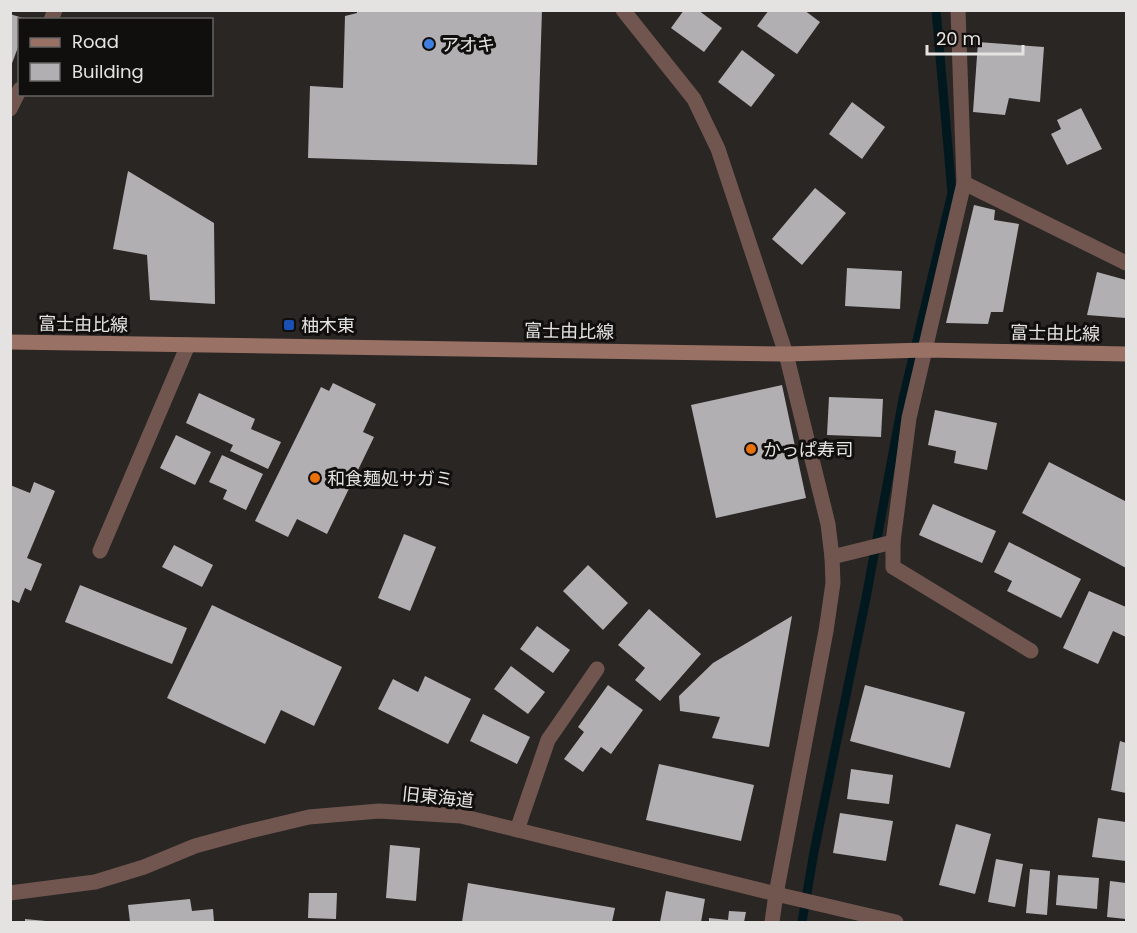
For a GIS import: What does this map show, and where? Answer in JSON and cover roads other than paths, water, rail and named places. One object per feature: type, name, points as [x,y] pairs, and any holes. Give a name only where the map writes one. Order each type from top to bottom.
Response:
[{"type":"main road","name":"富士由比線","points":[[10,342],[786,354],[925,350],[1126,354]]},
{"type":"street","points":[[958,10],[964,183],[909,418],[893,542],[893,567],[1031,651]]},
{"type":"street","points":[[626,12],[694,99],[718,149],[786,354],[828,524],[833,583],[781,895],[772,922]]},
{"type":"street","points":[[10,109],[18,93]]},
{"type":"street","points":[[964,183],[1126,263]]},
{"type":"street","points":[[100,551],[188,345]]},
{"type":"street","points":[[832,557],[893,542]]},
{"type":"street","points":[[517,830],[548,740],[597,669]]},
{"type":"street","name":"旧東海道","points":[[10,893],[95,882],[144,867],[195,846],[309,817],[380,811],[461,816],[896,922]]},
{"type":"waterway","points":[[802,922],[903,399],[952,193],[936,10]]},
{"type":"place","name":"アオキ","points":[[429,44]]},
{"type":"place","name":"柚木東","points":[[289,325]]},
{"type":"place","name":"かっぱ寿司","points":[[751,449]]},
{"type":"place","name":"和食麺処サガミ","points":[[315,478]]}]
